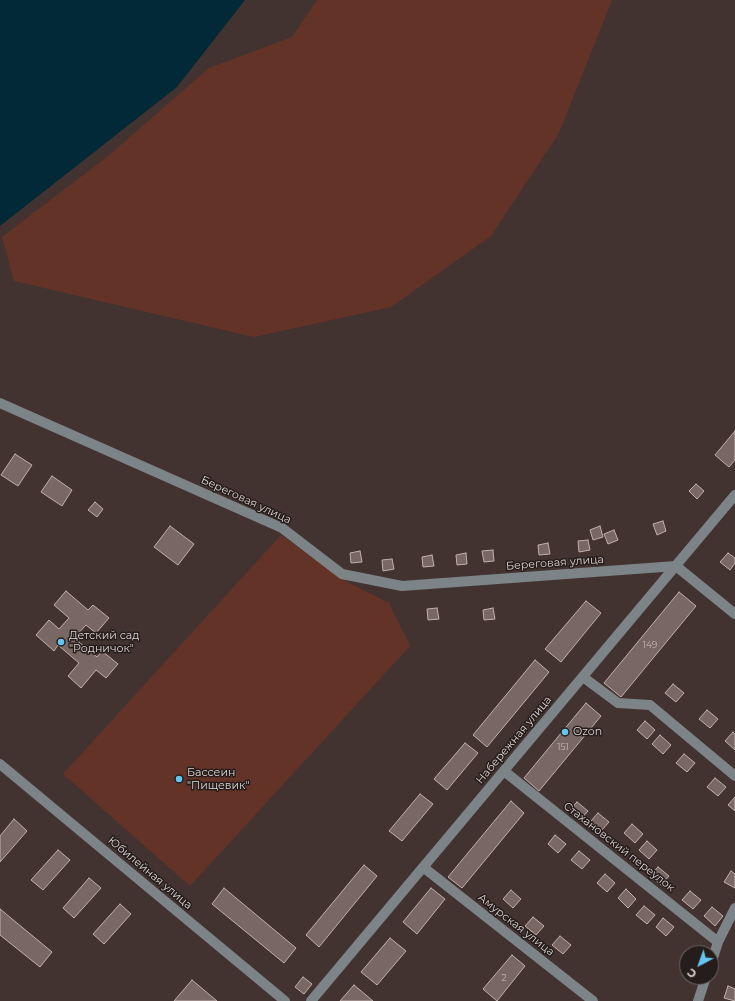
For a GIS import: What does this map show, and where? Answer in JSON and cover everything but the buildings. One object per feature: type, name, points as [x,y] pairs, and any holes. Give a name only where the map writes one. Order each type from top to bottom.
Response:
[{"type":"street","name":"Береговая улица","points":[[0,403],[282,528],[342,574],[402,586],[676,566]]},
{"type":"street","name":"Набережная улица","points":[[311,1001],[735,495]]},
{"type":"street","points":[[676,566],[735,614]]},
{"type":"street","points":[[583,677],[618,703],[650,705],[735,776]]},
{"type":"street","name":"Юбилейная улица","points":[[0,764],[285,1001]]},
{"type":"street","name":"Стахановский переулок","points":[[504,771],[718,942]]},
{"type":"street","name":"Амурская улица","points":[[424,867],[593,1001]]},
{"type":"street","points":[[717,945],[735,908]]},
{"type":"street","points":[[698,1001],[703,985]]},
{"type":"shaded area","points":[[317,0],[612,0],[559,133],[491,236],[391,307],[254,337],[14,281],[2,237],[108,156],[209,68],[292,37]]},
{"type":"shaded area","points":[[281,535],[347,582],[389,603],[410,646],[190,886],[63,774]]},
{"type":"water","points":[[0,0],[245,0],[177,87],[0,226]]},
{"type":"place","name":"Детский сад \"Родничок\"","points":[[61,642]]},
{"type":"place","name":"Ozon","points":[[565,732]]},
{"type":"place","name":"Бассеин \"Пищевик\"","points":[[179,779]]}]
